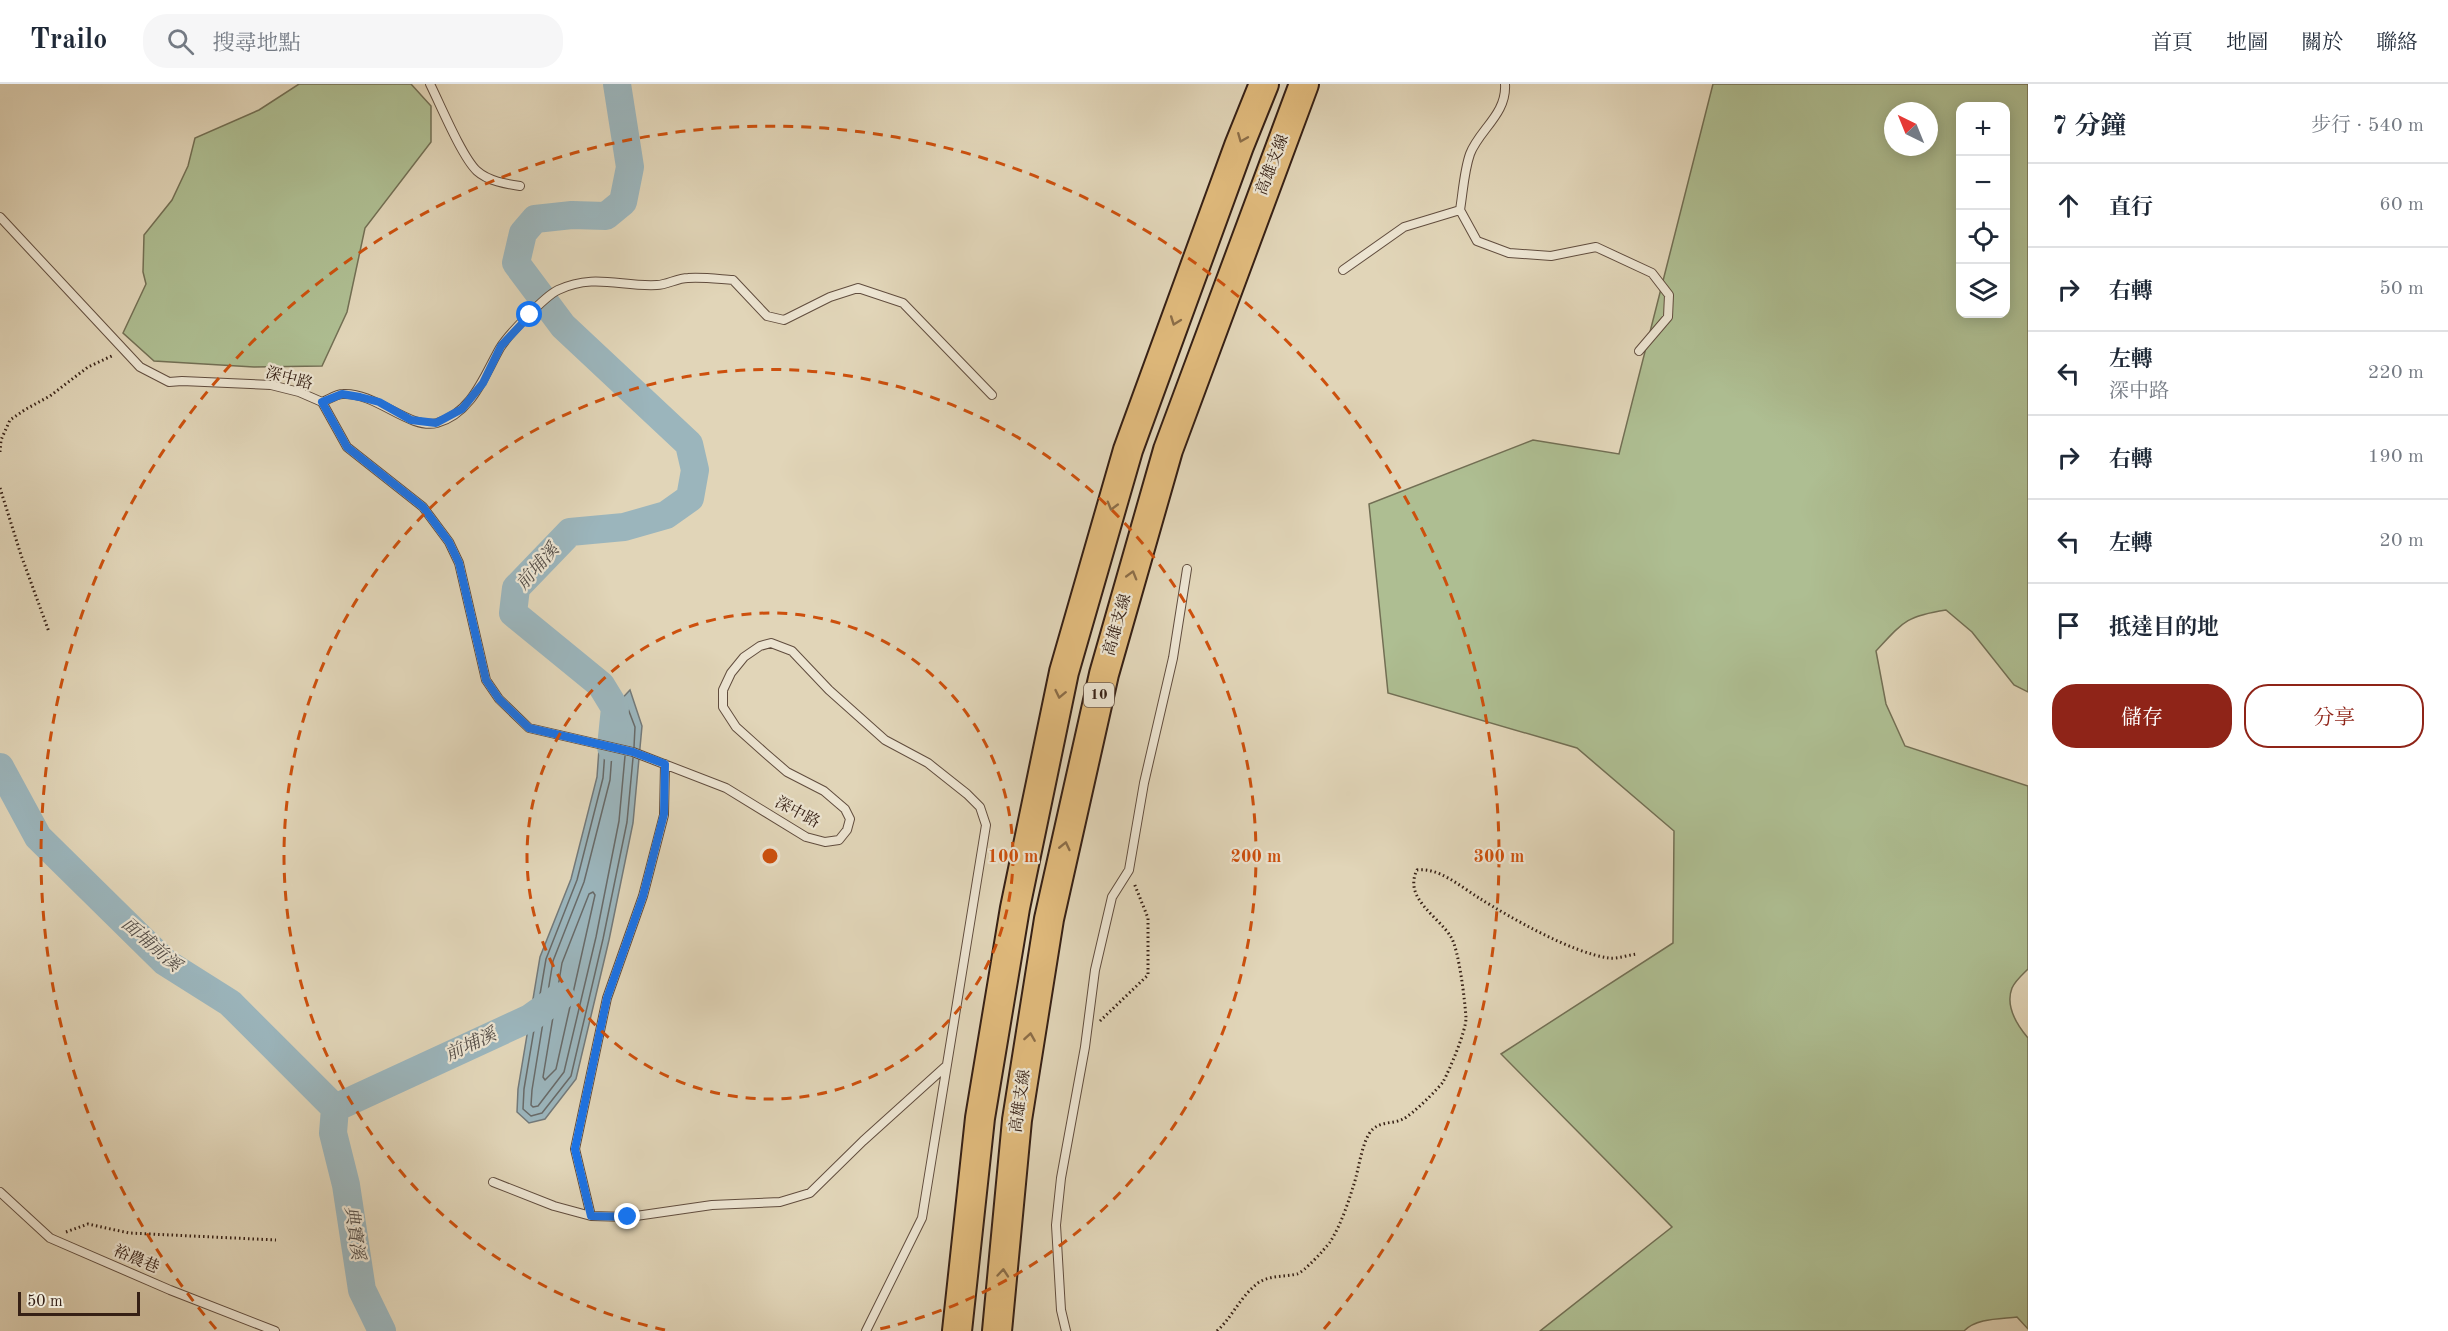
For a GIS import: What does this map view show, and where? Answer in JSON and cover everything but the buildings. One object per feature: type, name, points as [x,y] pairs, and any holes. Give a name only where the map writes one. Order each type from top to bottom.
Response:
[{"type":"highway","name":"10","points":[[957,1331],[980,1118],[1015,908],[1064,672],[1128,450],[1239,146],[1264,84]]},
{"type":"highway","name":"高雄支線","points":[[997,1331],[1017,1120],[1049,919],[1104,674],[1168,450],[1304,84]]},
{"type":"lane","points":[[430,84],[461,146],[477,171],[499,183],[520,186]]},
{"type":"lane","points":[[1505,84],[1505,94],[1492,123],[1470,153],[1460,210],[1477,241],[1509,253],[1551,256],[1596,247],[1652,273],[1670,295],[1670,310],[1668,317],[1639,351]]},
{"type":"lane","points":[[1343,270],[1404,227],[1460,210]]},
{"type":"lane","name":"深中路","points":[[0,217],[140,367],[169,382],[271,385],[299,392],[322,402],[347,447],[423,507],[449,542],[459,563],[486,680],[499,699],[529,728],[633,752],[726,788],[806,837],[825,842],[839,840],[847,830],[850,819],[845,809],[824,791],[787,772],[736,727],[723,707],[723,690],[731,673],[744,657],[760,646],[771,643],[792,651],[829,690],[885,740],[928,763],[980,807],[986,825],[922,1218],[866,1331]]},
{"type":"lane","points":[[322,402],[342,394],[360,397],[379,402],[411,420],[436,423],[462,409],[483,383],[501,346],[557,290],[596,279],[658,285],[686,278],[733,280],[767,316],[784,320],[830,297],[858,288],[903,303],[992,395]]},
{"type":"lane","points":[[1066,1331],[1060,1310],[1056,1225],[1061,1178],[1087,1034],[1095,970],[1112,897],[1129,870],[1144,783],[1173,658],[1187,569]]},
{"type":"lane","points":[[591,1216],[575,1149],[607,998],[643,896],[664,814],[665,764]]},
{"type":"lane","points":[[493,1182],[554,1206],[591,1216],[628,1217],[712,1205],[780,1202],[810,1193],[863,1141],[945,1067]]},
{"type":"lane","name":"裕農巷","points":[[0,1192],[50,1238],[170,1290],[275,1331]]},
{"type":"path","points":[[0,452],[1,440],[10,420],[50,396],[88,367],[125,350]]},
{"type":"path","points":[[0,488],[49,632]]},
{"type":"path","points":[[1217,1331],[1232,1316],[1238,1302],[1259,1282],[1271,1277],[1300,1273],[1329,1244],[1339,1225],[1354,1184],[1365,1140],[1373,1129],[1382,1124],[1404,1119],[1442,1084],[1451,1066],[1466,1020],[1462,984],[1452,938],[1415,895],[1412,880],[1417,870],[1428,868],[1501,912],[1565,943],[1612,958],[1637,954]]},
{"type":"path","points":[[1087,1034],[1148,975],[1148,918],[1129,870]]},
{"type":"path","points":[[50,1238],[88,1224],[129,1233],[276,1240]]},
{"type":"green space","points":[[299,84],[411,84],[431,106],[431,142],[365,228],[347,312],[322,366],[254,367],[154,361],[123,333],[146,284],[143,272],[144,235],[172,200],[188,166],[195,138],[259,110]]},
{"type":"green space","points":[[1713,84],[2028,84],[2028,692],[2014,685],[1972,632],[1946,610],[1922,615],[1906,622],[1876,651],[1886,704],[1905,746],[2028,786],[2028,969],[2013,985],[2010,1002],[2016,1021],[2028,1038],[2028,1329],[2017,1317],[1982,1321],[1964,1331],[1540,1331],[1672,1227],[1501,1054],[1673,943],[1674,831],[1577,748],[1388,693],[1369,504],[1533,440],[1619,454]]},
{"type":"water","points":[[630,690],[642,726],[633,823],[609,940],[576,1079],[545,1119],[529,1123],[517,1112],[518,1089],[540,957],[571,879],[597,777],[601,721]]},
{"type":"waterway","name":"前埔溪","points":[[611,747],[615,708],[601,685],[513,613],[516,588],[570,532],[624,527],[666,515],[690,498],[695,470],[689,444],[563,326],[516,263],[523,233],[535,219],[572,215],[606,216],[623,202],[630,167],[617,84]]},
{"type":"waterway","name":"面埔前溪","points":[[0,767],[38,837],[165,962],[230,1003],[335,1108],[333,1133],[346,1185],[362,1290],[382,1331]]},
{"type":"waterway","name":"前埔溪","points":[[335,1108],[530,1018],[561,996]]},
{"type":"route","points":[[530,315],[501,346],[483,383],[462,409],[436,423],[411,420],[379,402],[360,397],[342,394],[322,402],[347,447],[423,507],[449,542],[459,563],[486,680],[499,699],[529,728],[633,752],[665,764],[664,814],[643,896],[607,998],[575,1149],[591,1216],[628,1217]]},
{"type":"water label","name":"典寶溪","points":[[354,1233]]}]
